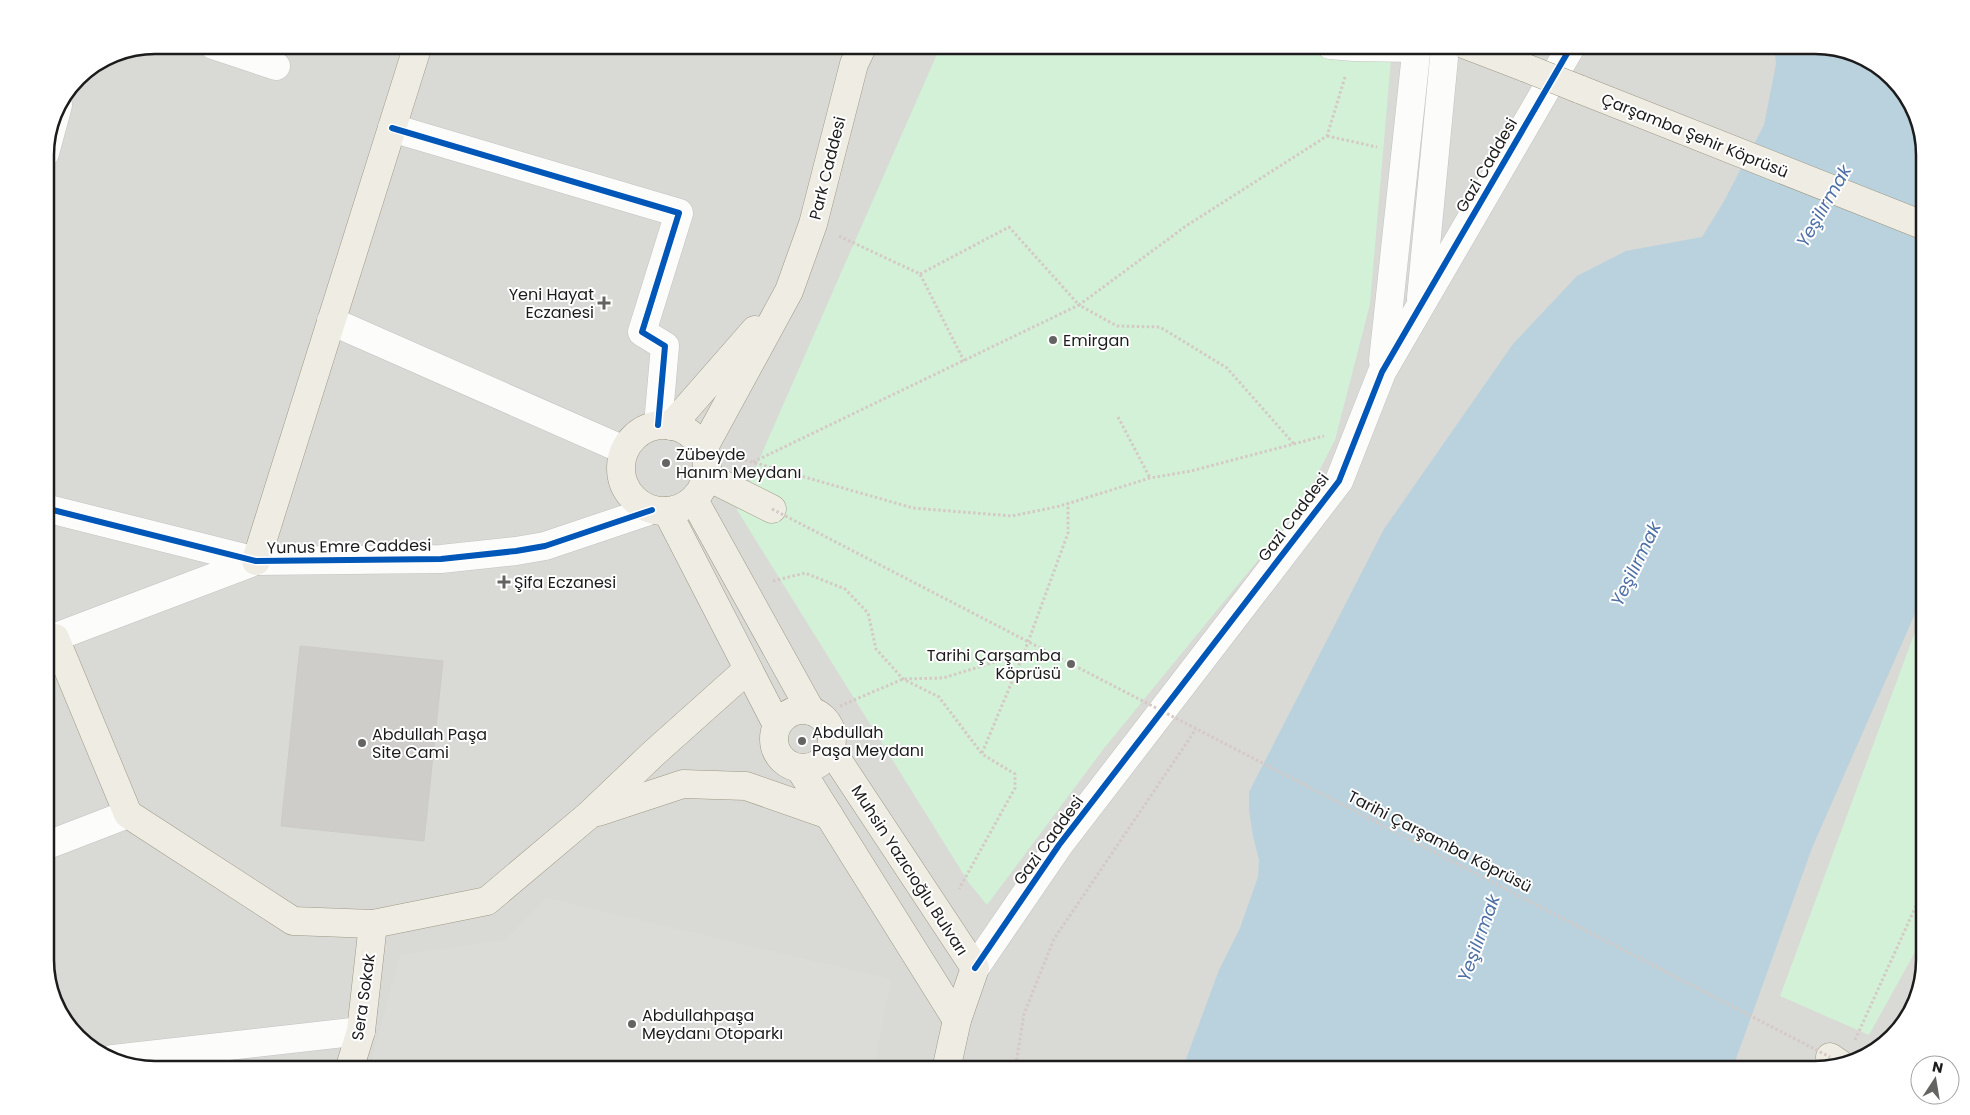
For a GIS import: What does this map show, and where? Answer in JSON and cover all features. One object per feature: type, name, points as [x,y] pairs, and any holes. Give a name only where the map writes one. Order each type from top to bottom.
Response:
[{"type":"main road","points":[[256,561],[415,54]]},
{"type":"main road","name":"Park Caddesi","points":[[704,462],[788,291],[813,224],[854,64],[859,54]]},
{"type":"main road","name":"Çarşamba Şehir Köprüsü","points":[[1473,54],[1526,68],[1916,222]]},
{"type":"main road","name":"Park Caddesi","points":[[665,426],[788,291]]},
{"type":"main road","points":[[665,426],[684,430],[695,438],[704,462],[702,488],[694,500],[681,508],[659,510],[639,503],[628,492],[622,479],[620,464],[624,450],[632,438],[644,430],[665,426]]},
{"type":"main road","points":[[704,462],[772,509]]},
{"type":"main road","points":[[694,500],[816,713],[827,722],[832,731],[831,750],[825,759],[818,764],[800,769]]},
{"type":"main road","points":[[659,510],[778,725]]},
{"type":"main road","points":[[54,648],[128,814],[293,921],[373,924],[487,901],[590,815],[654,753],[748,669]]},
{"type":"main road","points":[[816,713],[801,710],[792,712],[783,718],[774,734],[774,744],[777,753],[782,760],[800,769],[957,1020]]},
{"type":"main road","name":"Muhsin Yazıcıoğlu Bulvarı","points":[[831,750],[975,968],[957,1020],[948,1061]]},
{"type":"main road","points":[[590,815],[683,784],[746,786],[829,815]]},
{"type":"main road","name":"Sera Sokak","points":[[352,1061],[362,1031],[373,924]]},
{"type":"street","points":[[240,54],[276,66]]},
{"type":"street","points":[[1382,372],[1406,153],[1413,54]]},
{"type":"street","points":[[1420,54],[1429,61],[1444,54]]},
{"type":"street","points":[[1420,307],[1453,54]]},
{"type":"street","name":"Gazi Caddesi","points":[[975,968],[1059,845],[1339,481],[1382,372],[1567,54]]},
{"type":"street","points":[[392,128],[679,213],[642,332],[665,346],[665,426]]},
{"type":"street","points":[[331,321],[624,450]]},
{"type":"street","name":"Yunus Emre Caddesi","points":[[54,510],[256,561],[441,559],[516,551],[545,546],[659,510]]},
{"type":"street","points":[[54,637],[256,561]]},
{"type":"street","points":[[54,843],[128,814]]},
{"type":"street","points":[[126,1057],[362,1031]]},
{"type":"path","points":[[1327,136],[1341,54]]},
{"type":"path","points":[[753,462],[1079,305],[1186,226],[1327,136],[1406,153]]},
{"type":"path","points":[[813,224],[920,274],[964,361]]},
{"type":"path","points":[[920,274],[1009,227],[1079,305],[1117,326],[1160,327],[1227,368],[1294,444]]},
{"type":"path","points":[[1118,417],[1150,478]]},
{"type":"path","points":[[704,462],[753,462],[913,508],[1012,516],[1068,504],[1150,478],[1191,471],[1361,426]]},
{"type":"path","points":[[982,754],[1024,653],[1068,533],[1068,504]]},
{"type":"path","points":[[744,589],[805,573],[845,589],[868,613],[876,649],[903,679],[940,697],[982,754],[1015,774],[1015,788],[942,919]]},
{"type":"path","points":[[816,713],[903,679],[944,678],[1024,653]]},
{"type":"path","points":[[1016,1061],[1024,1014],[1054,939],[1196,729]]},
{"type":"path","points":[[1855,1040],[1916,906]]},
{"type":"shaded area","points":[[148,54],[1816,54],[1842,57],[1866,67],[1887,83],[1903,104],[1911,122],[1916,148],[1916,960],[1913,987],[1903,1011],[1887,1032],[1866,1048],[1842,1058],[1816,1061],[154,1061],[128,1058],[104,1048],[79,1027],[64,1005],[59,993],[54,967],[54,148],[61,116],[67,104],[83,83],[104,67],[116,61]]},
{"type":"shaded area","name":"Abdullahpaşa Meydanı Otoparkı","points":[[546,898],[891,979],[875,1061],[371,1061],[400,955],[505,940]]},
{"type":"green space","points":[[937,54],[1366,54],[1391,59],[1370,304],[1335,440],[1299,510],[1105,747],[987,905],[969,883],[737,510]]},
{"type":"green space","points":[[1916,629],[1916,950],[1869,1035],[1780,996]]},
{"type":"water","name":"Yeşilırmak","points":[[1775,54],[1829,55],[1854,61],[1866,67],[1887,83],[1903,104],[1911,122],[1916,148],[1916,611],[1812,848],[1735,1061],[1185,1061],[1219,970],[1240,928],[1258,877],[1259,860],[1249,810],[1249,792],[1384,529],[1513,344],[1577,276],[1626,251],[1702,237],[1723,203],[1764,125],[1776,64]]},
{"type":"building","name":"Abdullah Paşa Site Cami","points":[[300,646],[443,661],[424,841],[281,826]]},
{"type":"cycle path","points":[[975,968],[1059,845],[1339,481],[1382,372],[1567,54]]},
{"type":"cycle path","points":[[392,128],[679,213],[642,332],[665,346],[658,425]]},
{"type":"cycle path","points":[[54,510],[256,561],[441,559],[516,551],[545,546],[652,510]]},
{"type":"place","name":"Yeni Hayat Eczanesi","points":[[604,303]]},
{"type":"place","name":"Emirgan","points":[[1053,340]]},
{"type":"place","name":"Zübeyde Hanım Meydanı","points":[[666,463]]},
{"type":"place","name":"Şifa Eczanesi","points":[[504,582]]},
{"type":"place","name":"Tarihi Çarşamba Köprüsü","points":[[1071,664]]},
{"type":"place","name":"Abdullah Paşa Meydanı","points":[[802,741]]},
{"type":"place","name":"Abdullah Paşa Site Cami","points":[[362,743]]},
{"type":"place","name":"Abdullahpaşa Meydanı Otoparkı","points":[[632,1024]]}]
